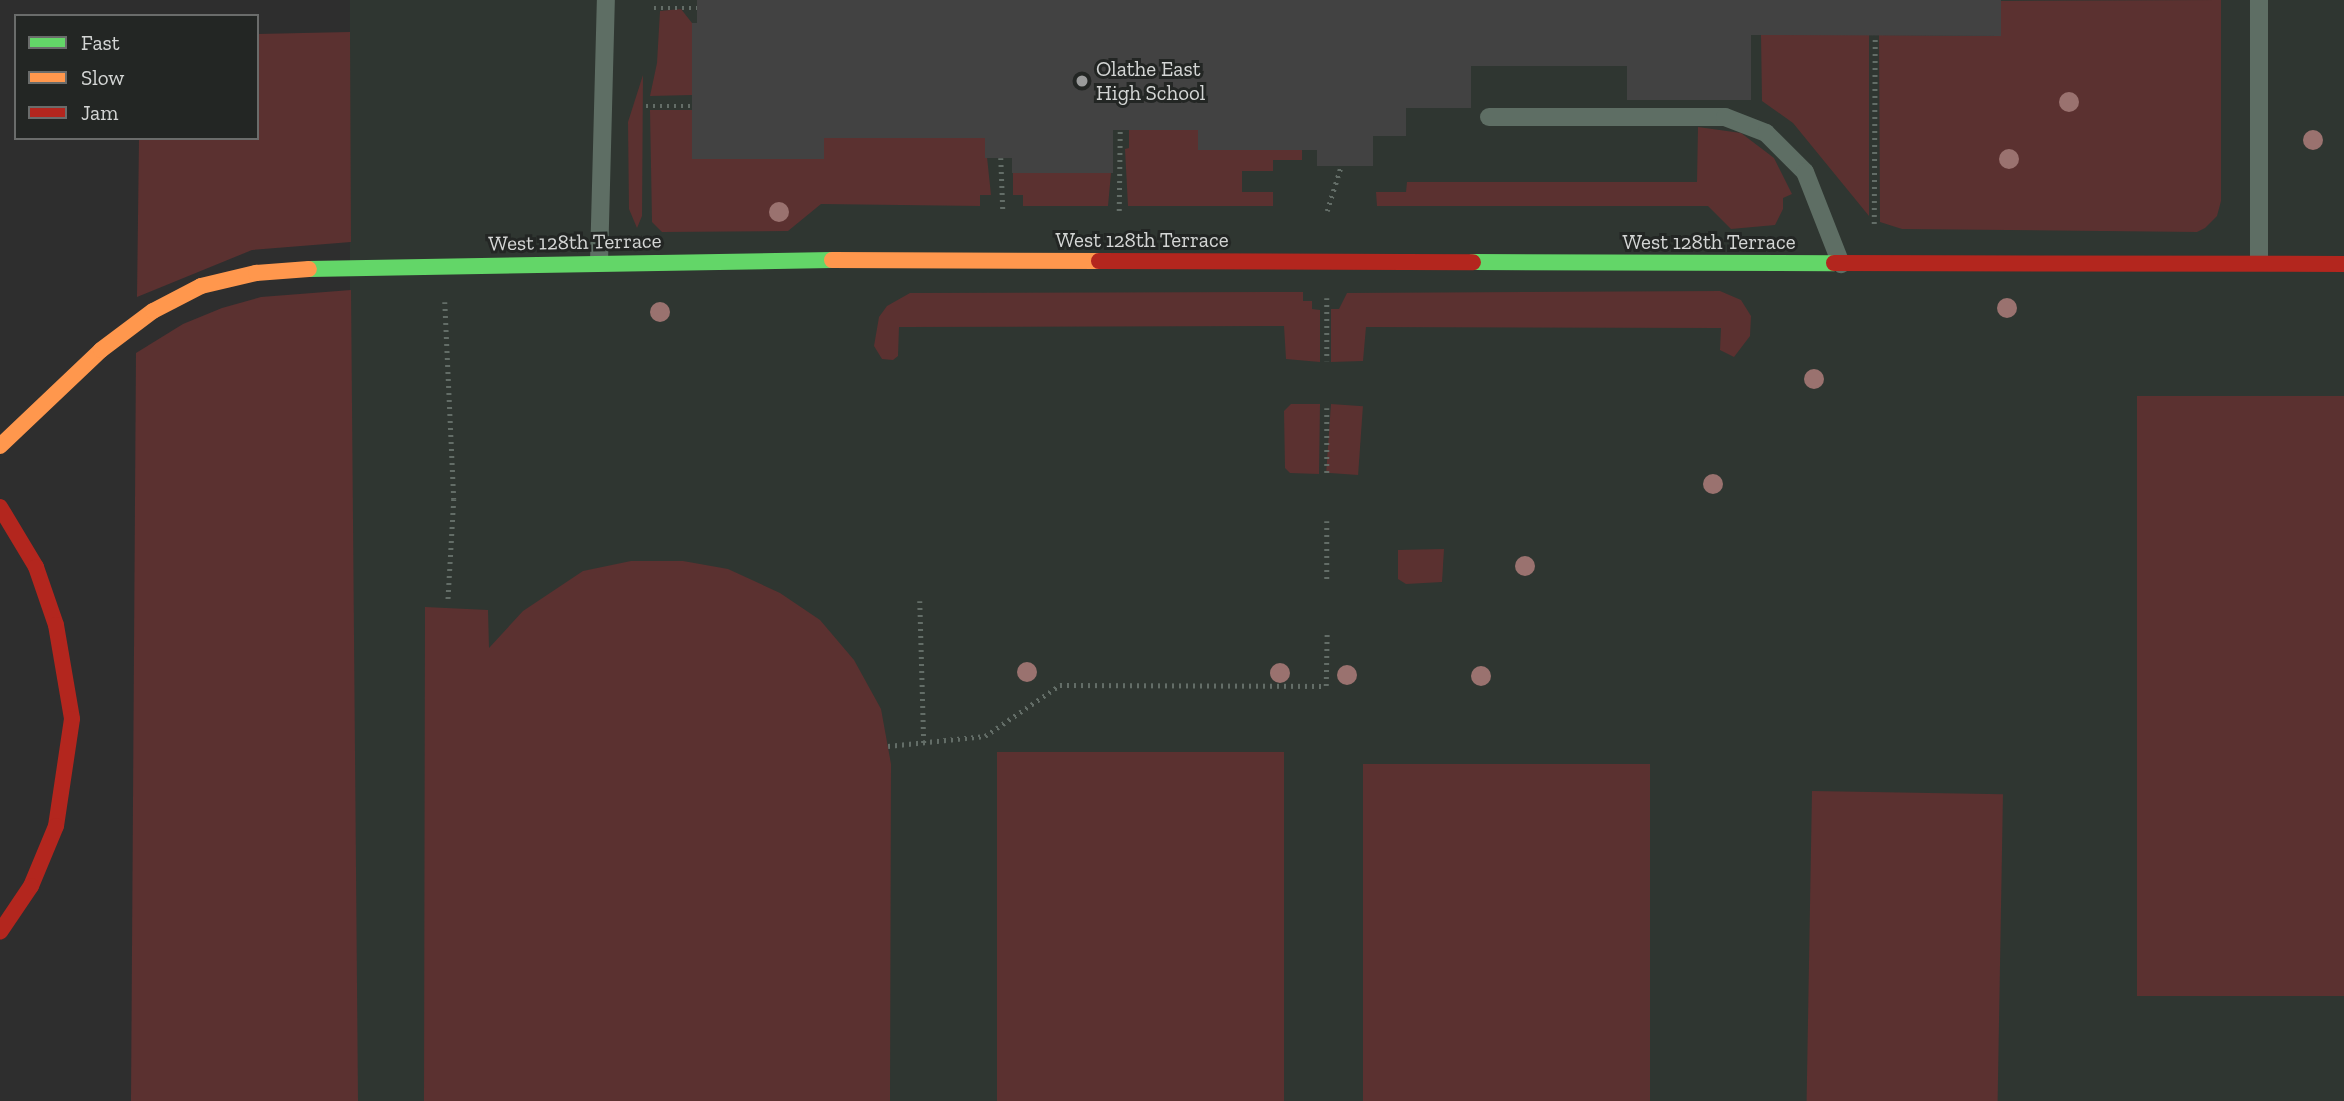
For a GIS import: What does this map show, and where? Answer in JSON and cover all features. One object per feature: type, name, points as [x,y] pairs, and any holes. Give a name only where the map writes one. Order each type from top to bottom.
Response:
[{"type":"street","name":"West 128th Terrace","points":[[0,446],[101,350],[153,311],[201,286],[256,273],[351,265],[599,262],[2344,264]]},
{"type":"street","points":[[0,507],[36,567],[52,614],[67,668],[72,719],[56,826],[31,886],[0,932]]},
{"type":"lane","points":[[599,262],[606,0]]},
{"type":"lane","points":[[2259,0],[2259,262]]},
{"type":"lane","points":[[1489,117],[1725,117],[1766,133],[1805,172],[1841,264]]},
{"type":"path","points":[[654,8],[697,8]]},
{"type":"path","points":[[1874,225],[1875,35]]},
{"type":"path","points":[[646,106],[692,106]]},
{"type":"path","points":[[1119,211],[1120,130]]},
{"type":"path","points":[[1002,158],[1003,211]]},
{"type":"path","points":[[1327,211],[1341,166]]},
{"type":"path","points":[[444,291],[454,499],[449,602]]},
{"type":"path","points":[[1327,297],[1327,361]]},
{"type":"path","points":[[1327,408],[1327,473]]},
{"type":"path","points":[[1327,521],[1327,581]]},
{"type":"path","points":[[920,601],[924,743]]},
{"type":"path","points":[[888,746],[985,736],[1060,685],[1326,686],[1327,631]]},
{"type":"shaded area","name":"Olathe East High School","points":[[350,0],[2344,0],[2344,1101],[350,1101]]},
{"type":"shaded area","points":[[2221,0],[2221,201],[2217,216],[2205,228],[2197,232],[1902,229],[1880,222],[1879,35],[2001,36],[2001,1]]},
{"type":"shaded area","points":[[681,9],[692,23],[692,95],[650,96],[657,63],[660,11]]},
{"type":"shaded area","points":[[350,32],[351,242],[252,250],[137,297],[139,140],[259,140],[259,34]]},
{"type":"shaded area","points":[[1761,35],[1869,35],[1869,216],[1793,123],[1762,101]]},
{"type":"shaded area","points":[[643,75],[642,216],[637,228],[629,209],[628,122]]},
{"type":"shaded area","points":[[650,110],[692,110],[824,138],[985,138],[991,195],[980,195],[980,206],[821,204],[788,231],[662,232],[652,222]]},
{"type":"shaded area","points":[[1698,127],[1741,133],[1774,158],[1792,194],[1783,198],[1783,209],[1775,225],[1731,229],[1708,206],[1377,206],[1376,192],[1406,192],[1407,182],[1697,182]]},
{"type":"shaded area","points":[[1129,130],[1198,130],[1302,150],[1302,160],[1273,160],[1273,171],[1242,171],[1242,192],[1273,192],[1273,206],[1128,206],[1125,149],[1129,148]]},
{"type":"shaded area","points":[[1013,173],[1111,173],[1108,206],[1023,206],[1023,195],[1013,195]]},
{"type":"shaded area","points":[[351,290],[358,1101],[131,1101],[136,353],[183,324],[222,308],[261,297]]},
{"type":"shaded area","points":[[1720,291],[1741,300],[1751,316],[1750,336],[1734,357],[1720,350],[1721,328],[1366,327],[1363,361],[1331,362],[1331,309],[1339,309],[1347,293]]},
{"type":"shaded area","points":[[1303,292],[1303,301],[1312,301],[1312,309],[1320,310],[1320,362],[1286,359],[1284,326],[899,327],[898,356],[893,360],[882,359],[874,346],[879,317],[887,306],[910,293]]},
{"type":"shaded area","points":[[2137,396],[2344,396],[2344,996],[2137,996]]},
{"type":"shaded area","points":[[1291,404],[1320,404],[1319,474],[1290,473],[1285,468],[1284,411]]},
{"type":"shaded area","points":[[1331,404],[1363,406],[1358,475],[1326,473]]},
{"type":"shaded area","points":[[1444,549],[1442,582],[1406,584],[1398,579],[1398,550]]},
{"type":"shaded area","points":[[631,561],[683,561],[728,569],[780,593],[820,620],[854,660],[881,709],[891,764],[890,1101],[424,1101],[425,607],[488,610],[489,648],[523,611],[583,571]]},
{"type":"shaded area","points":[[997,752],[1284,752],[1284,1101],[997,1101]]},
{"type":"shaded area","points":[[1363,764],[1650,764],[1650,1101],[1363,1101]]},
{"type":"shaded area","points":[[1812,791],[2003,794],[1998,1101],[1807,1101]]},
{"type":"building","name":"Olathe East High School","points":[[697,0],[2001,0],[2001,36],[1751,35],[1751,100],[1627,100],[1627,66],[1471,66],[1471,108],[1406,108],[1406,136],[1373,136],[1373,166],[1317,166],[1317,150],[1198,150],[1198,130],[1113,130],[1113,173],[1012,173],[1012,158],[985,158],[985,138],[824,138],[824,159],[692,159],[692,23],[697,23]]},
{"type":"traffic: fast","points":[[309,269],[832,260]]},
{"type":"traffic: fast","points":[[1473,262],[1834,263]]},
{"type":"traffic: slow","points":[[832,260],[1099,261]]},
{"type":"traffic: slow","points":[[0,446],[101,350],[153,311],[201,286],[256,273],[309,269]]},
{"type":"traffic: jam","points":[[1099,261],[1473,262]]},
{"type":"traffic: jam","points":[[1834,263],[2344,264]]},
{"type":"traffic: jam","points":[[0,507],[36,567],[56,625],[72,719],[56,826],[31,886],[0,932]]},
{"type":"place","name":"Olathe East High School","points":[[1082,81]]}]
